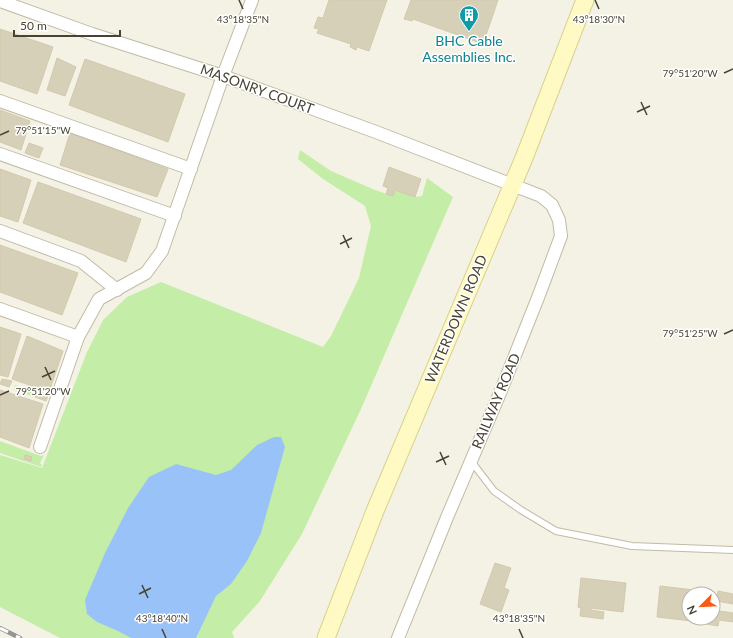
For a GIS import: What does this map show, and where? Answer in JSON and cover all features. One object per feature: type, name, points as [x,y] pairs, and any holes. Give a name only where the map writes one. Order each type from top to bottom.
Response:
[{"type":"main road","name":"WATERDOWN ROAD","points":[[326,638],[375,511],[526,151],[585,0]]},
{"type":"street","points":[[40,447],[78,337],[99,299],[146,273],[162,251],[223,76],[252,0]]},
{"type":"street","name":"MASONRY COURT","points":[[0,1],[92,34],[223,76],[376,132],[512,185]]},
{"type":"street","points":[[0,102],[191,169]]},
{"type":"street","points":[[0,154],[174,216]]},
{"type":"street","name":"RAILWAY ROAD","points":[[398,638],[536,302],[561,236],[559,220],[552,205],[541,196],[512,185]]},
{"type":"street","points":[[0,231],[82,261],[117,290]]},
{"type":"street","points":[[0,309],[78,337]]},
{"type":"lane","points":[[471,461],[494,491],[520,510],[556,531],[632,546],[733,550]]},
{"type":"green space","points":[[300,150],[331,171],[393,196],[395,190],[415,197],[422,196],[427,178],[453,197],[361,409],[302,534],[260,601],[232,632],[234,638],[60,638],[0,607],[0,455],[42,468],[87,352],[103,320],[127,297],[161,282],[323,347],[331,336],[359,278],[371,226],[365,206],[323,179],[298,159]]},
{"type":"green space","points":[[15,385],[37,393],[35,397],[14,390]]},
{"type":"green space","points":[[0,441],[41,456],[44,455],[40,463],[42,465],[41,467],[0,453]]},
{"type":"water","points":[[274,437],[281,437],[285,447],[261,533],[247,561],[231,584],[216,596],[196,638],[131,638],[97,622],[87,614],[85,600],[105,553],[128,508],[149,477],[176,464],[216,475],[231,470],[257,445]]},
{"type":"building","points":[[329,0],[387,0],[369,51],[357,47],[356,50],[350,47],[351,44],[317,33],[319,29],[314,28],[318,17],[323,18]]},
{"type":"building","name":"BHC Cable Assemblies Inc.","points":[[411,0],[498,0],[483,44],[413,19],[412,21],[404,19]]},
{"type":"building","points":[[0,29],[53,47],[37,94],[0,81]]},
{"type":"building","points":[[57,58],[76,67],[65,96],[47,90]]},
{"type":"building","points":[[85,59],[185,94],[168,142],[69,105]]},
{"type":"building","points":[[0,110],[30,121],[21,150],[0,142]]},
{"type":"building","points":[[70,133],[168,169],[157,197],[60,165]]},
{"type":"building","points":[[29,143],[43,148],[39,158],[25,153]]},
{"type":"building","points":[[389,167],[421,179],[415,197],[395,190],[393,196],[386,194],[388,188],[383,186]]},
{"type":"building","points":[[0,169],[31,180],[18,222],[0,216]]},
{"type":"building","points":[[38,182],[141,219],[126,262],[23,223]]},
{"type":"building","points":[[0,245],[78,273],[62,315],[0,292]]},
{"type":"building","points":[[0,327],[21,334],[8,377],[0,375]]},
{"type":"building","points":[[27,336],[63,351],[49,392],[12,379]]},
{"type":"building","points":[[2,379],[12,381],[9,387],[0,384]]},
{"type":"building","points":[[0,390],[43,404],[29,448],[0,437]]},
{"type":"building","points":[[37,393],[48,396],[46,401],[35,397]]},
{"type":"building","points":[[25,455],[32,457],[31,461],[24,459]]},
{"type":"building","points":[[495,563],[511,568],[504,588],[509,590],[501,612],[480,604]]},
{"type":"building","points":[[581,578],[626,583],[623,612],[591,608],[591,610],[604,612],[603,619],[580,616],[581,608],[578,607]]},
{"type":"building","points":[[660,586],[681,588],[681,620],[657,617]]},
{"type":"building","points":[[721,592],[733,594],[733,604],[721,602]]},
{"type":"building","points":[[721,611],[733,613],[733,622],[721,620]]},
{"type":"railway","points":[[0,628],[20,638]]},
{"type":"place","name":"BHC Cable Assemblies Inc.","points":[[469,32]]}]
